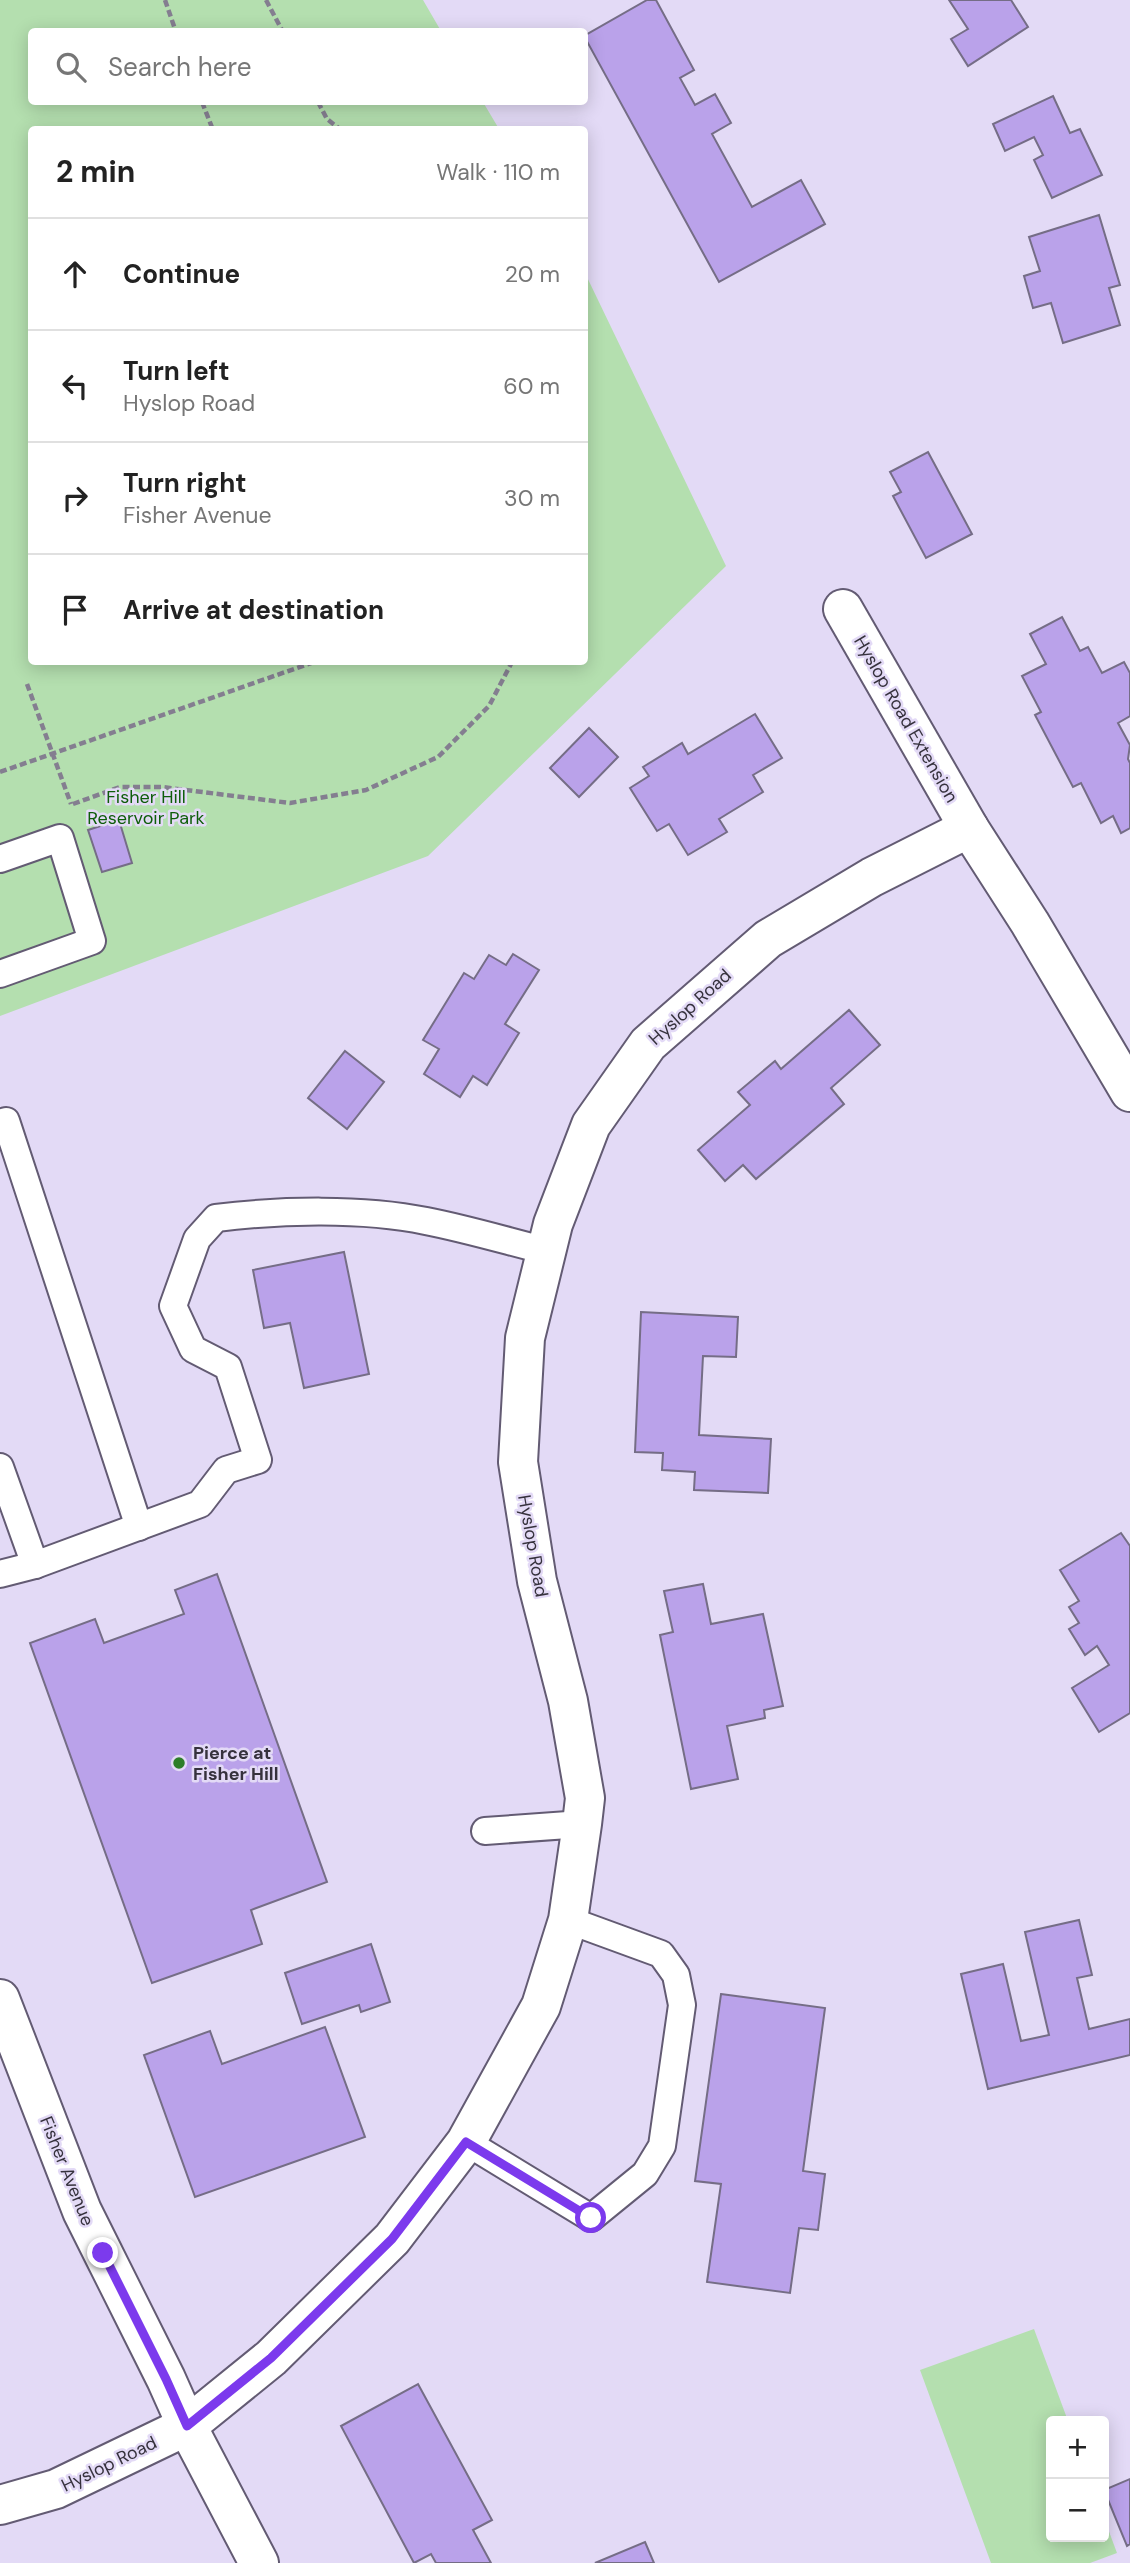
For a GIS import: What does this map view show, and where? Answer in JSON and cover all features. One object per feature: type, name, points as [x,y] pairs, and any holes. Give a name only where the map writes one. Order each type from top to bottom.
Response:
[{"type":"street","name":"Hyslop Road Extension","points":[[843,610],[969,828]]},
{"type":"street","points":[[969,828],[1030,923],[1130,1092]]},
{"type":"street","name":"Hyslop Road","points":[[0,2505],[56,2489],[187,2426],[271,2358],[392,2239],[466,2142],[541,2006],[568,1920],[582,1824],[585,1798],[572,1726],[537,1581],[518,1462],[525,1338],[554,1224],[591,1125],[648,1044],[768,939],[872,877],[969,828]]},
{"type":"street","name":"Fisher Avenue","points":[[0,1999],[82,2211],[187,2426],[259,2563]]},
{"type":"lane","points":[[0,859],[60,838],[92,941],[0,974]]},
{"type":"lane","points":[[0,1123],[6,1121],[139,1527]]},
{"type":"lane","points":[[0,1574],[35,1565],[200,1504],[226,1470],[258,1460],[228,1367],[193,1349],[173,1306],[197,1238],[216,1218],[254,1213],[363,1213],[425,1221],[547,1251]]},
{"type":"lane","points":[[0,1467],[35,1565]]},
{"type":"lane","points":[[485,1831],[582,1824]]},
{"type":"lane","points":[[466,2142],[591,2218],[645,2174],[662,2146],[682,2005],[676,1975],[661,1954],[568,1920]]},
{"type":"path","points":[[165,0],[175,28]]},
{"type":"path","points":[[266,0],[280,28]]},
{"type":"path","points":[[203,105],[211,126]]},
{"type":"path","points":[[320,105],[327,119],[336,126]]},
{"type":"path","points":[[0,772],[305,665]]},
{"type":"path","points":[[59,809],[120,788],[162,787],[290,803],[366,790],[439,757],[489,705],[510,665]]},
{"type":"path","points":[[27,684],[71,804]]},
{"type":"green space","name":"Fisher Hill Reservoir Park","points":[[0,0],[423,0],[439,28],[28,28],[28,105],[485,105],[497,126],[28,126],[28,665],[588,665],[588,279],[726,566],[428,856],[0,1016]]},
{"type":"green space","points":[[1034,2329],[1066,2416],[1046,2416],[1046,2542],[1109,2542],[1109,2531],[1117,2553],[1090,2563],[991,2563],[920,2370]]},
{"type":"building","points":[[647,0],[656,0],[694,70],[680,78],[695,105],[715,94],[731,123],[712,134],[752,207],[801,180],[825,224],[719,282],[588,43],[588,34]]},
{"type":"building","points":[[949,0],[1011,0],[1028,27],[968,66],[951,39],[968,29]]},
{"type":"building","points":[[1053,96],[1070,133],[1080,129],[1102,175],[1052,198],[1034,160],[1043,155],[1034,137],[1005,151],[993,124]]},
{"type":"building","points":[[1099,215],[1120,285],[1109,288],[1120,325],[1063,343],[1051,303],[1033,308],[1024,276],[1040,271],[1029,237]]},
{"type":"building","points":[[928,452],[972,534],[926,558],[893,496],[901,492],[890,472]]},
{"type":"building","points":[[1062,617],[1080,651],[1088,647],[1102,673],[1124,662],[1130,673],[1130,716],[1118,723],[1130,745],[1130,828],[1121,833],[1113,816],[1101,823],[1081,783],[1073,787],[1035,715],[1041,712],[1022,676],[1046,664],[1030,634]]},
{"type":"building","points":[[755,714],[782,758],[753,775],[763,792],[719,819],[727,832],[688,855],[669,824],[657,831],[630,788],[649,776],[643,767],[682,743],[688,754]]},
{"type":"building","points":[[589,728],[618,757],[579,797],[550,768]]},
{"type":"building","points":[[119,820],[132,863],[102,872],[88,830]]},
{"type":"building","points":[[513,954],[539,970],[505,1024],[519,1033],[487,1085],[473,1076],[460,1097],[424,1074],[439,1049],[423,1040],[464,973],[474,979],[489,955],[506,965]]},
{"type":"building","points":[[849,1010],[880,1045],[831,1088],[844,1104],[756,1179],[743,1165],[725,1181],[698,1150],[750,1105],[738,1092],[775,1061],[781,1069]]},
{"type":"building","points":[[345,1051],[384,1082],[347,1129],[308,1098]]},
{"type":"building","points":[[344,1252],[369,1374],[304,1388],[290,1323],[264,1328],[253,1270]]},
{"type":"building","points":[[641,1312],[738,1317],[736,1357],[703,1356],[699,1435],[771,1439],[768,1493],[694,1490],[695,1472],[662,1470],[663,1453],[635,1452]]},
{"type":"building","points":[[1121,1533],[1130,1546],[1130,1713],[1099,1732],[1072,1688],[1109,1665],[1097,1646],[1085,1655],[1069,1629],[1079,1623],[1069,1607],[1079,1601],[1060,1570]]},
{"type":"building","name":"Pierce at Fisher Hill","points":[[217,1574],[327,1882],[251,1910],[262,1944],[152,1983],[30,1643],[95,1619],[104,1643],[184,1614],[175,1590]]},
{"type":"building","points":[[703,1584],[711,1624],[763,1614],[783,1706],[764,1710],[765,1718],[727,1726],[738,1779],[691,1789],[660,1635],[673,1632],[664,1591]]},
{"type":"building","points":[[1079,1920],[1092,1975],[1077,1978],[1089,2029],[1130,2019],[1130,2055],[988,2089],[961,1974],[1003,1964],[1021,2041],[1049,2035],[1025,1932]]},
{"type":"building","points":[[371,1944],[390,2002],[361,2012],[359,2005],[302,2024],[285,1973]]},
{"type":"building","points":[[721,1994],[825,2008],[803,2171],[825,2174],[818,2230],[799,2228],[790,2293],[707,2282],[721,2184],[695,2181]]},
{"type":"building","points":[[325,2027],[365,2137],[195,2197],[144,2055],[210,2031],[222,2064]]},
{"type":"building","points":[[418,2384],[492,2520],[473,2530],[491,2563],[436,2563],[431,2554],[414,2563],[341,2426]]},
{"type":"building","points":[[1130,2479],[1130,2544],[1127,2546],[1109,2502],[1109,2488]]},
{"type":"building","points":[[645,2542],[654,2563],[595,2563]]},
{"type":"place","name":"Pierce at Fisher Hill","points":[[179,1763]]},
{"type":"route","points":[[103,2253],[187,2426],[271,2358],[392,2239],[466,2142],[591,2218]]}]
